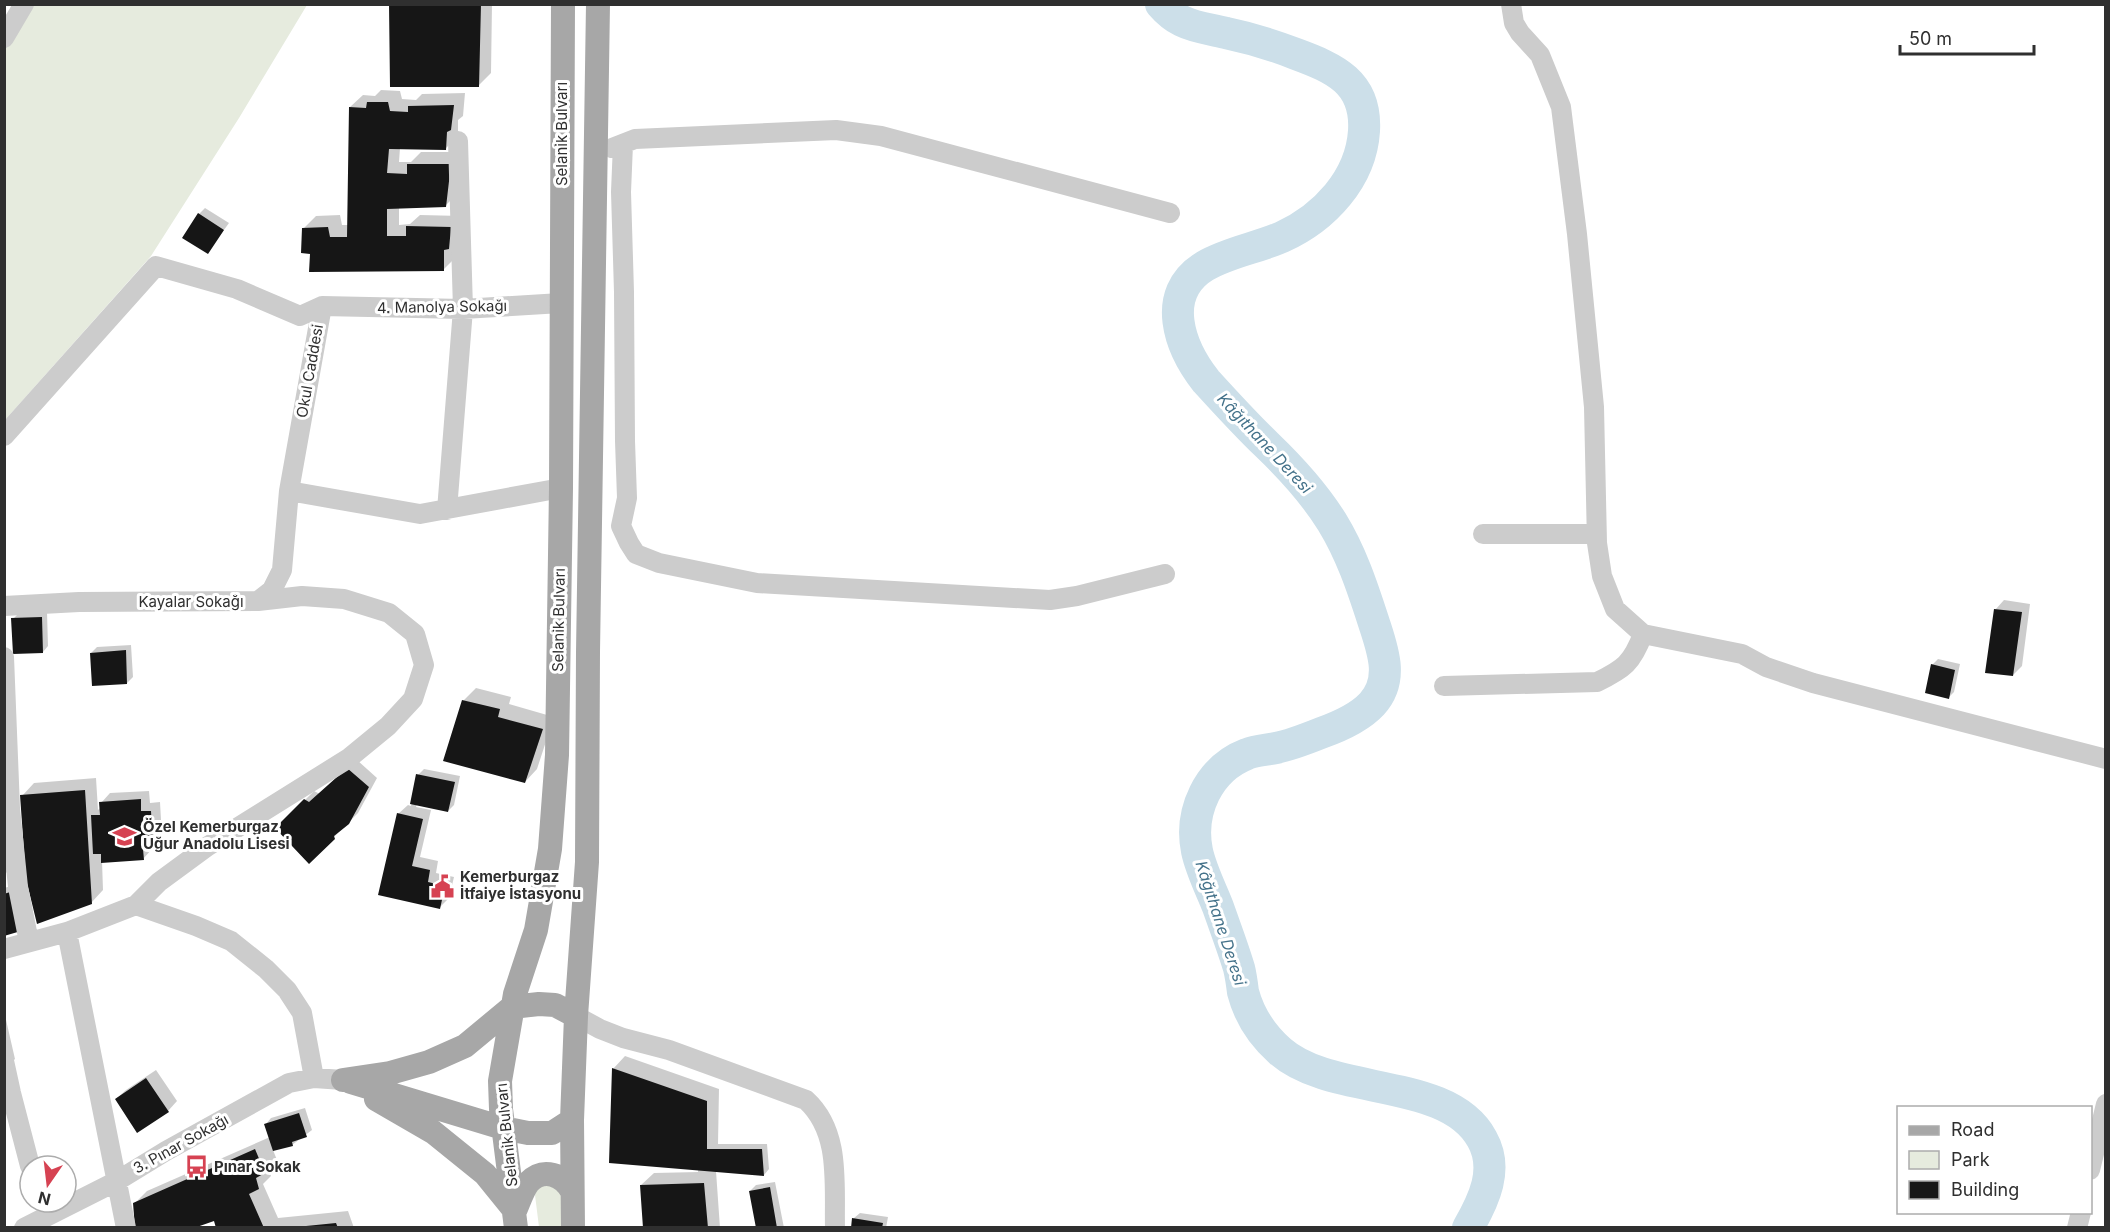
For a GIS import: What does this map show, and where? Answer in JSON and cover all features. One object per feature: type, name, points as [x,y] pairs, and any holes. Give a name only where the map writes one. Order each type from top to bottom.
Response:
[{"type":"main road","name":"Selanik Bulvarı","points":[[516,1219],[503,1128],[500,1081],[515,994],[536,930],[550,849],[557,755],[561,488],[563,4]]},
{"type":"main road","name":"Selanik Bulvarı","points":[[573,1227],[572,1120],[576,1016],[588,862],[588,652],[598,4]]},
{"type":"main road","points":[[562,109],[596,108]]},
{"type":"main road","points":[[343,1080],[429,1062],[465,1046],[512,1007],[555,1005],[576,1016]]},
{"type":"main road","points":[[343,1080],[503,1128],[528,1133],[552,1133],[572,1120]]},
{"type":"main road","points":[[343,1080],[433,1132],[485,1174],[516,1219]]},
{"type":"main road","points":[[516,1219],[528,1183],[540,1174],[555,1174],[566,1181],[572,1191]]},
{"type":"street","points":[[4,38],[24,4]]},
{"type":"street","points":[[1511,4],[1514,22],[1520,33],[1540,55],[1561,107],[1577,234],[1594,407],[1596,534],[1602,576],[1615,609],[1643,634],[1742,654],[1766,667],[1813,683],[2106,759]]},
{"type":"street","points":[[595,154],[634,139],[836,130],[881,136],[1170,213]]},
{"type":"street","points":[[447,510],[464,309],[458,141]]},
{"type":"street","points":[[623,144],[621,192],[627,498],[621,526],[628,543],[636,554],[659,563],[757,583],[1050,600],[1077,596],[1165,574]]},
{"type":"street","name":"Okul Caddesi","points":[[4,436],[156,266],[237,289],[300,316],[322,306]]},
{"type":"street","name":"4. Manolya Sokağı","points":[[322,306],[464,309],[561,303]]},
{"type":"street","name":"Okul Caddesi","points":[[289,491],[322,306]]},
{"type":"street","points":[[289,491],[420,514],[561,488]]},
{"type":"street","name":"Kayalar Sokağı","points":[[4,606],[79,602],[258,601],[272,590],[282,570],[289,491]]},
{"type":"street","points":[[1483,534],[1596,534]]},
{"type":"street","points":[[4,949],[67,932],[136,905],[159,882],[208,846],[349,758],[388,726],[413,699],[424,665],[415,634],[389,613],[344,599],[302,596],[258,601]]},
{"type":"street","points":[[1444,686],[1597,682],[1618,672],[1635,655],[1643,634]]},
{"type":"street","points":[[4,657],[10,808],[18,887],[29,942]]},
{"type":"street","points":[[136,905],[231,941],[266,969],[287,990],[302,1013],[314,1078]]},
{"type":"street","points":[[67,932],[126,1227]]},
{"type":"street","points":[[576,1016],[623,1038],[669,1050],[806,1100],[818,1111],[834,1154],[835,1227]]},
{"type":"street","points":[[4,1061],[27,1154]]},
{"type":"street","name":"3. Pınar Sokağı","points":[[78,1195],[117,1181],[166,1151],[289,1083],[314,1078],[343,1080]]},
{"type":"street","points":[[2092,1166],[2106,1104]]},
{"type":"street","name":"3. Pınar Sokağı","points":[[24,1227],[36,1214]]},
{"type":"green space","points":[[32,5],[307,5],[239,118],[151,256],[5,420],[5,43]]},
{"type":"green space","points":[[545,1182],[562,1190],[562,1227],[539,1227],[535,1195],[538,1185]]},
{"type":"building","points":[[389,4],[481,4],[479,87],[390,87]]},
{"type":"building","points":[[367,102],[388,102],[390,111],[408,112],[408,106],[454,105],[451,130],[447,132],[446,150],[389,149],[387,173],[407,174],[407,164],[451,164],[446,207],[387,209],[387,236],[406,236],[406,226],[451,227],[449,249],[444,250],[444,271],[309,272],[310,254],[301,253],[302,228],[328,227],[330,237],[347,237],[349,107],[366,108]]},
{"type":"building","points":[[198,213],[224,230],[208,254],[182,238]]},
{"type":"building","points":[[1994,609],[2022,612],[2013,676],[1985,673]]},
{"type":"building","points":[[42,617],[43,653],[13,654],[11,618]]},
{"type":"building","points":[[126,650],[127,684],[92,686],[90,653]]},
{"type":"building","points":[[1931,664],[1955,670],[1949,699],[1925,693]]},
{"type":"building","points":[[462,700],[500,709],[498,717],[543,729],[525,783],[443,761]]},
{"type":"building","points":[[347,768],[369,787],[349,824],[334,836],[335,839],[309,864],[275,828],[304,799],[309,802]]},
{"type":"building","points":[[416,774],[455,782],[448,812],[410,804]]},
{"type":"building","points":[[85,790],[92,904],[37,924],[26,879],[20,795]]},
{"type":"building","points":[[141,799],[141,811],[151,811],[153,848],[143,849],[144,860],[101,863],[101,854],[93,854],[91,815],[100,815],[99,802]]},
{"type":"building","points":[[397,813],[423,819],[412,866],[430,870],[428,882],[445,886],[440,909],[378,895]]},
{"type":"building","points":[[10,892],[21,931],[4,936],[4,894]]},
{"type":"building","points":[[612,1068],[707,1101],[707,1149],[762,1149],[764,1176],[609,1163]]},
{"type":"building","points":[[146,1078],[169,1112],[137,1133],[115,1099]]},
{"type":"building","points":[[299,1113],[307,1137],[292,1142],[293,1146],[273,1151],[264,1124]]},
{"type":"building","points":[[255,1149],[265,1173],[256,1178],[259,1189],[249,1194],[264,1228],[216,1228],[214,1221],[194,1228],[135,1228],[133,1203]]},
{"type":"building","points":[[704,1183],[708,1228],[643,1228],[640,1185]]},
{"type":"building","points":[[770,1187],[777,1228],[756,1228],[749,1191]]},
{"type":"building","points":[[852,1218],[883,1223],[882,1228],[851,1228]]},
{"type":"building","points":[[336,1223],[338,1228],[306,1228],[306,1226]]},
{"type":"waterway","name":"Kâğıthane Deresi","points":[[1161,4],[1173,16],[1187,23],[1261,42],[1323,65],[1335,72],[1354,89],[1360,100],[1364,131],[1356,165],[1348,181],[1326,208],[1282,237],[1205,266],[1191,278],[1182,291],[1178,306],[1178,322],[1188,353],[1206,381],[1302,482],[1318,501],[1339,534],[1356,570],[1380,641],[1385,663],[1383,684],[1372,704],[1361,714],[1348,721],[1293,744],[1250,753],[1233,761],[1222,770],[1212,781],[1199,807],[1195,836],[1197,851],[1240,971],[1243,992],[1249,1009],[1273,1045],[1302,1065],[1329,1075],[1417,1096],[1443,1105],[1466,1119],[1482,1139],[1487,1150],[1489,1173],[1484,1195],[1468,1228]]},
{"type":"place","name":"Özel Kemerburgaz Uğur Anadolu Lisesi","points":[[125,836]]},
{"type":"place","name":"Kemerburgaz İtfaiye İstasyonu","points":[[442,886]]},
{"type":"place","name":"Pınar Sokak","points":[[196,1167]]}]
